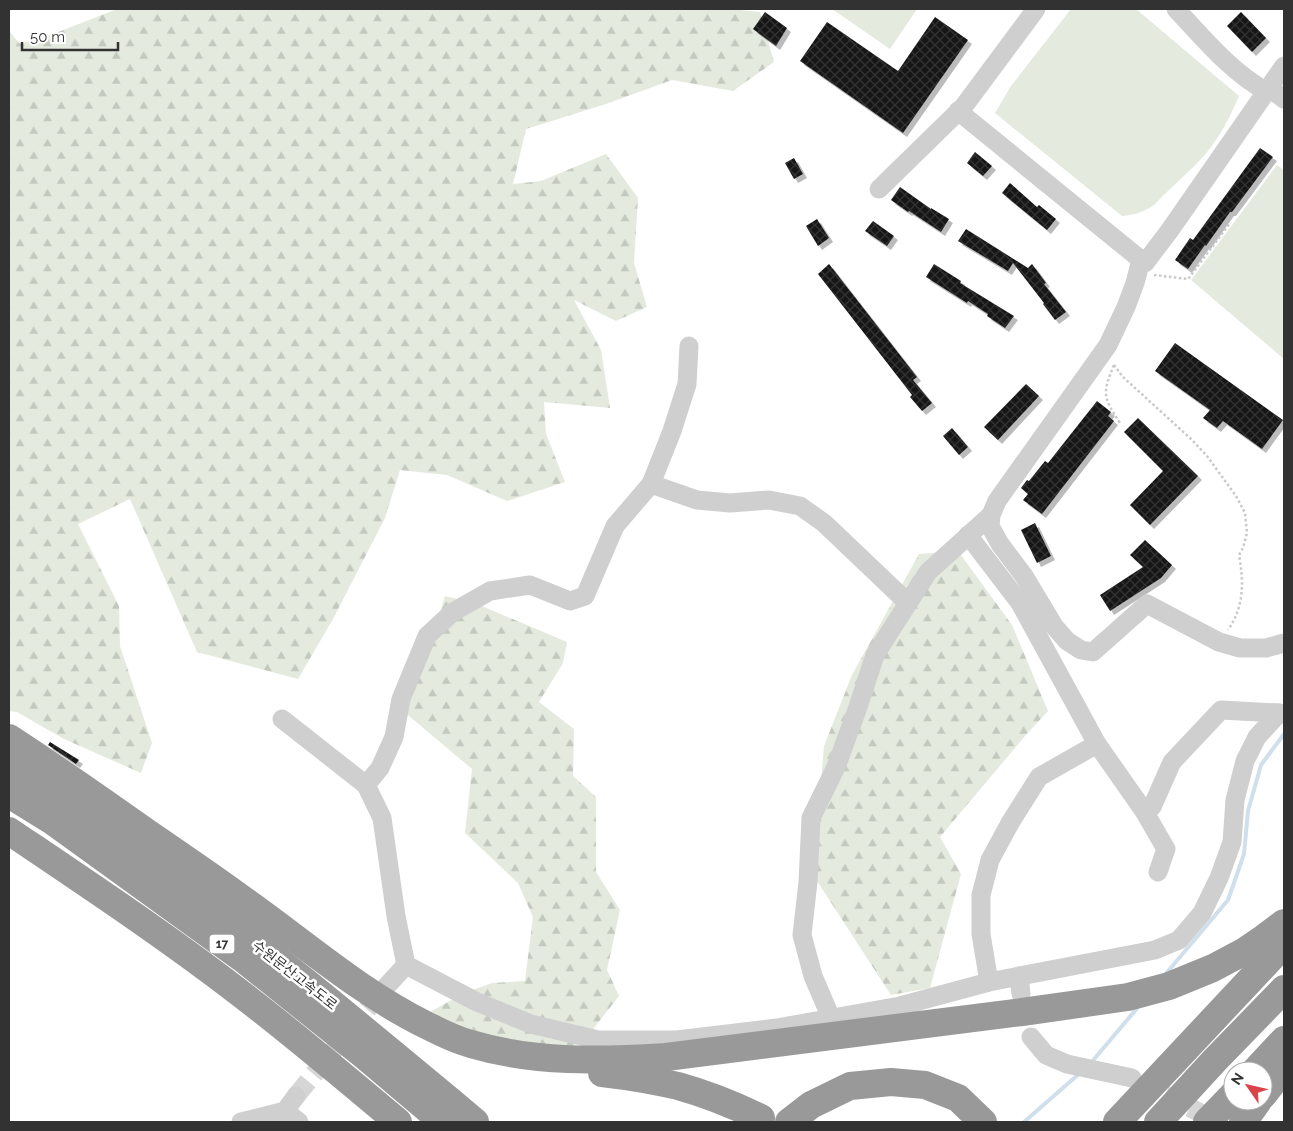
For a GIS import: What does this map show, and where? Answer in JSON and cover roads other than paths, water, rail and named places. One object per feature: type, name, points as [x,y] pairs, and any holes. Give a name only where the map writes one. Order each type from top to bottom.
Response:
[{"type":"highway","points":[[9,738],[243,899],[365,990],[405,1015],[488,1052],[516,1060],[679,1086],[741,1108],[761,1118]]},
{"type":"highway","name":"수원문산고속도로","points":[[9,769],[189,892],[308,984],[475,1122]]},
{"type":"highway","name":"수원문산고속도로","points":[[9,794],[51,820],[246,961],[365,1056],[443,1122]]},
{"type":"highway","points":[[9,832],[134,916],[254,1003],[398,1122]]},
{"type":"highway","points":[[470,1044],[524,1056],[558,1059],[614,1060],[658,1058],[1104,1001],[1142,994],[1169,986],[1213,968],[1245,951],[1284,923]]},
{"type":"highway","points":[[1117,1122],[1284,944]]},
{"type":"highway","points":[[1158,1122],[1214,1060],[1284,989]]},
{"type":"highway","points":[[254,1003],[378,1122]]},
{"type":"highway","points":[[1264,1061],[1284,1040]]},
{"type":"highway","points":[[1273,1082],[1284,1068]]},
{"type":"highway","points":[[789,1122],[811,1104],[850,1086],[891,1082],[926,1085],[958,1098],[983,1122]]},
{"type":"highway","points":[[1207,1122],[1223,1105]]},
{"type":"highway","points":[[1244,1122],[1251,1111]]},
{"type":"street","points":[[879,189],[975,92],[1036,9]]},
{"type":"street","points":[[1176,9],[1226,62],[1242,76],[1284,99]]},
{"type":"street","points":[[1284,66],[1145,263],[1146,267],[1135,283],[1118,326],[1109,358],[1010,483],[991,515],[990,526],[1000,544],[1024,576],[1054,626],[1067,641],[1081,650],[1093,652],[1147,604],[1219,642],[1240,648],[1266,648],[1284,643]]},
{"type":"street","points":[[958,111],[1146,267]]},
{"type":"street","points":[[366,785],[380,768],[394,738],[401,699],[427,636],[453,612],[490,591],[530,585],[570,601],[585,596],[615,526],[651,484],[672,431],[687,384],[689,346]]},
{"type":"street","points":[[651,484],[697,500],[730,503],[769,500],[800,506],[824,523],[908,603]]},
{"type":"street","points":[[831,1018],[812,976],[802,935],[808,882],[811,818],[836,767],[875,655],[928,572],[991,515]]},
{"type":"street","points":[[968,535],[1020,603],[1097,744],[1144,811],[1166,849],[1158,872]]},
{"type":"street","points":[[1144,811],[1152,807],[1172,762],[1221,710],[1282,714]]},
{"type":"street","points":[[406,965],[477,1002],[531,1024],[598,1040],[677,1040],[777,1028],[900,1006],[989,982],[1020,985],[1154,950],[1179,940],[1202,913],[1219,878],[1232,842],[1235,800],[1245,762],[1257,737],[1282,714]]},
{"type":"street","points":[[282,719],[366,785],[382,818],[396,916],[406,965]]},
{"type":"street","points":[[989,982],[981,934],[981,895],[990,860],[1010,823],[1039,778],[1097,744]]},
{"type":"street","points":[[384,989],[406,965]]},
{"type":"street","points":[[1031,1037],[1046,1055],[1067,1064],[1132,1078]]},
{"type":"street","points":[[240,1122],[292,1117],[296,1096]]},
{"type":"waterway","points":[[1164,976],[1228,900],[1244,854],[1248,811],[1261,765],[1284,734]]},
{"type":"waterway","points":[[1090,1064],[1139,1006]]},
{"type":"waterway","points":[[1024,1122],[1080,1073]]},
{"type":"tunnel","points":[[296,1096],[384,989]]},
{"type":"tunnel","points":[[1140,1082],[1218,1122]]}]
